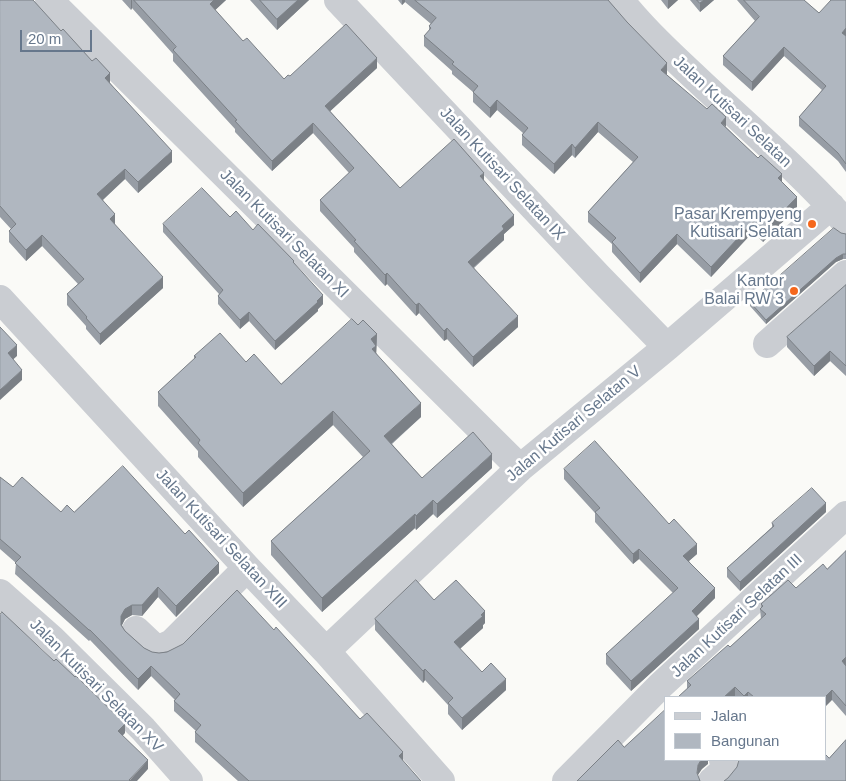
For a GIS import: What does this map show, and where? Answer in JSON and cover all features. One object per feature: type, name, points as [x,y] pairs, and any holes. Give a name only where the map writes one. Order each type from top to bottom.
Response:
[{"type":"street","name":"Jalan Kutisari Selatan XI","points":[[49,0],[520,468]]},
{"type":"street","name":"Jalan Kutisari Selatan IX","points":[[338,0],[667,347]]},
{"type":"street","name":"Jalan Kutisari Selatan","points":[[620,0],[661,45],[838,214]]},
{"type":"street","name":"Jalan Kutisari Selatan V","points":[[326,651],[520,468],[667,347],[838,214]]},
{"type":"street","points":[[768,344],[846,274]]},
{"type":"street","name":"Jalan Kutisari Selatan XIII","points":[[0,299],[326,651],[441,781]]},
{"type":"street","name":"Jalan Kutisari Selatan III","points":[[566,781],[665,692],[846,515]]},
{"type":"street","points":[[136,630],[154,647],[161,648],[172,643],[248,568]]},
{"type":"street","name":"Jalan Kutisari Selatan XV","points":[[0,593],[52,639],[143,729],[189,781]]},
{"type":"street","points":[[712,781],[724,770],[723,761]]},
{"type":"building","points":[[0,0],[33,0],[92,61],[96,58],[110,73],[105,78],[172,151],[138,182],[125,169],[97,194],[115,214],[110,219],[163,277],[100,334],[67,294],[84,279],[42,235],[26,250],[9,231],[16,224],[0,206]]},
{"type":"building","points":[[134,0],[214,0],[210,4],[243,41],[247,38],[284,79],[288,75],[290,76],[346,24],[377,58],[325,106],[400,188],[454,139],[484,173],[480,176],[514,215],[502,226],[504,229],[468,262],[518,316],[473,357],[447,328],[444,331],[419,303],[416,305],[387,273],[385,275],[320,200],[354,168],[313,123],[272,161],[173,50],[176,47]]},
{"type":"building","points":[[260,0],[298,0],[277,19]]},
{"type":"building","points":[[415,0],[608,0],[667,63],[661,70],[707,109],[712,104],[726,117],[721,123],[758,158],[761,155],[782,174],[778,178],[797,197],[763,232],[753,222],[711,267],[677,234],[640,273],[612,242],[616,238],[588,212],[638,157],[598,122],[575,148],[572,144],[554,164],[522,135],[528,128],[497,100],[490,108],[473,92],[478,86],[452,64],[454,62],[424,36],[436,18]]},
{"type":"building","points":[[744,0],[804,0],[819,13],[831,0],[846,0],[846,28],[842,33],[846,36],[846,164],[838,153],[799,117],[826,86],[784,47],[752,82],[723,56],[759,17]]},
{"type":"building","points":[[202,188],[230,217],[236,211],[253,230],[258,224],[294,261],[323,295],[318,302],[275,341],[249,312],[240,320],[218,296],[223,290],[163,224]]},
{"type":"building","points":[[834,228],[846,234],[846,254],[836,258],[766,320],[750,302]]},
{"type":"building","points":[[846,285],[846,366],[830,351],[814,366],[787,337]]},
{"type":"building","points":[[352,319],[358,325],[363,320],[377,334],[371,339],[376,346],[372,349],[421,403],[384,436],[422,478],[473,432],[492,454],[437,504],[433,500],[416,516],[415,514],[322,598],[271,541],[370,451],[333,411],[243,493],[198,443],[200,440],[158,392],[220,333],[246,362],[254,354],[281,384]]},
{"type":"building","points":[[0,327],[17,345],[8,353],[22,370],[0,390]]},
{"type":"building","points":[[595,441],[669,524],[674,519],[697,544],[683,556],[715,588],[692,611],[699,619],[631,681],[606,654],[678,588],[639,549],[633,554],[595,512],[600,508],[564,469]]},
{"type":"building","points":[[123,466],[185,534],[189,530],[219,563],[176,606],[158,587],[142,605],[132,605],[125,609],[121,616],[121,625],[125,631],[144,648],[152,652],[167,652],[183,644],[237,590],[274,630],[276,627],[360,719],[367,713],[403,752],[399,756],[421,781],[249,781],[195,732],[201,725],[174,701],[180,694],[151,666],[138,679],[90,630],[15,563],[21,557],[0,539],[0,477],[13,487],[22,477],[61,512],[67,505],[74,512]]},
{"type":"building","points":[[812,488],[826,503],[740,582],[727,568],[774,526],[772,523]]},
{"type":"building","points":[[846,551],[846,657],[842,661],[846,666],[846,706],[832,690],[826,696],[753,696],[748,692],[744,696],[735,687],[725,696],[679,696],[691,685],[687,681],[728,645],[730,647],[766,614],[760,609],[763,606],[761,604],[788,580],[796,588],[823,564],[827,569]]},
{"type":"building","points":[[416,580],[434,600],[456,580],[485,611],[481,615],[483,616],[454,642],[482,672],[491,663],[506,679],[462,718],[448,703],[453,698],[425,669],[423,671],[375,619]]},
{"type":"building","points":[[2,612],[54,661],[56,659],[76,676],[125,724],[118,731],[148,760],[130,781],[0,781],[0,615]]},
{"type":"building","points":[[664,711],[664,761],[700,761],[697,773],[700,781],[577,781],[618,740],[624,747]]},
{"type":"building","points":[[846,740],[846,781],[724,781],[737,767],[739,761],[826,761],[826,755],[829,758]]},
{"type":"place","name":"Pasar Krempyeng Kutisari Selatan","points":[[812,224]]},
{"type":"place","name":"Kantor Balai RW 3","points":[[794,291]]}]
